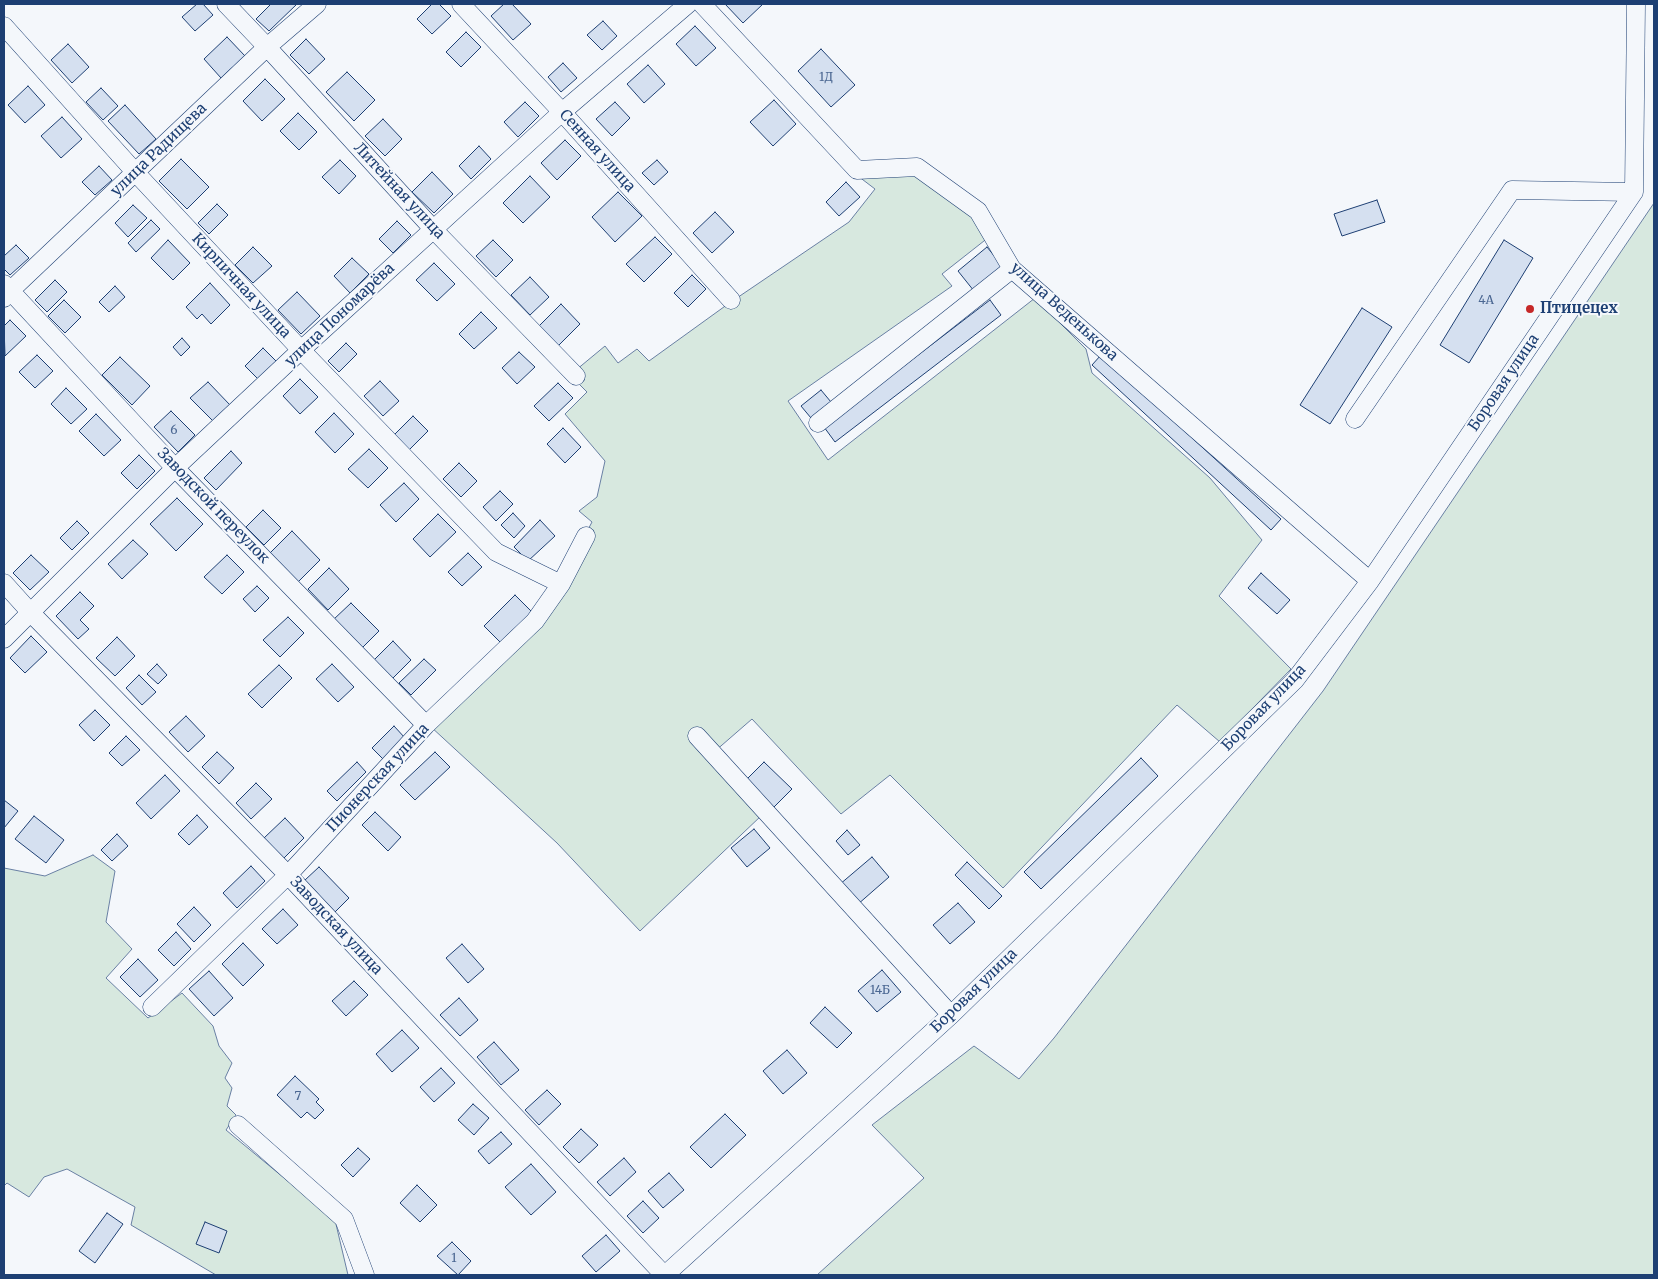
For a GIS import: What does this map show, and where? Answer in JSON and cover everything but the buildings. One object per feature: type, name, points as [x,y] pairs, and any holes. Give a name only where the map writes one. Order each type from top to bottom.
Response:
[{"type":"street","name":"Литейная улица","points":[[226,4],[433,229],[576,376]]},
{"type":"street","name":"улица Радищева","points":[[6,291],[136,173],[267,47],[317,4]]},
{"type":"street","name":"Сенная улица","points":[[461,4],[562,112],[731,300]]},
{"type":"street","name":"улица Пономарёва","points":[[4,639],[175,468],[301,350],[562,112],[688,4]]},
{"type":"street","name":"улица Веденькова","points":[[702,4],[857,170],[917,168],[978,211],[1012,269],[1370,581]]},
{"type":"street","points":[[1354,419],[1512,190],[1634,192],[1636,4]]},
{"type":"street","name":"Кирпичная улица","points":[[4,26],[136,173],[301,350],[496,552],[561,584]]},
{"type":"street","name":"Боровая улица","points":[[664,1275],[950,1015],[1295,680],[1370,581],[1634,192]]},
{"type":"street","points":[[818,423],[1012,269]]},
{"type":"street","name":"Заводской переулок","points":[[6,291],[175,468],[426,725]]},
{"type":"street","name":"Пионерская улица","points":[[152,1007],[288,875],[426,725],[535,621],[561,584],[586,536]]},
{"type":"street","name":"Заводская улица","points":[[4,583],[30,612],[288,875],[664,1275]]},
{"type":"street","points":[[696,736],[950,1015]]},
{"type":"street","points":[[238,1125],[344,1219],[364,1275]]},
{"type":"shaded area","points":[[917,172],[973,213],[989,237],[942,274],[952,286],[788,401],[828,460],[1035,298],[1086,349],[1092,373],[1210,478],[1262,540],[1219,596],[1291,669],[1220,742],[1177,705],[1003,888],[890,775],[841,814],[752,719],[714,752],[762,815],[640,931],[557,843],[430,726],[537,625],[592,522],[579,511],[597,497],[605,461],[565,414],[587,392],[570,375],[605,346],[618,363],[637,349],[649,361],[728,304],[849,222],[875,189],[854,173]]},
{"type":"shaded area","points":[[1654,203],[1654,1275],[817,1275],[924,1178],[872,1125],[974,1046],[1019,1079],[1054,1038],[1323,691]]},
{"type":"shaded area","points":[[93,855],[115,871],[106,922],[132,949],[106,978],[148,1018],[182,993],[213,1026],[219,1046],[232,1063],[225,1078],[232,1088],[227,1106],[236,1115],[226,1130],[335,1220],[348,1275],[216,1275],[131,1225],[135,1207],[67,1169],[44,1177],[29,1197],[7,1183],[4,1186],[4,868],[45,876]]},
{"type":"place","name":"Птицецех","points":[[1530,309]]}]
